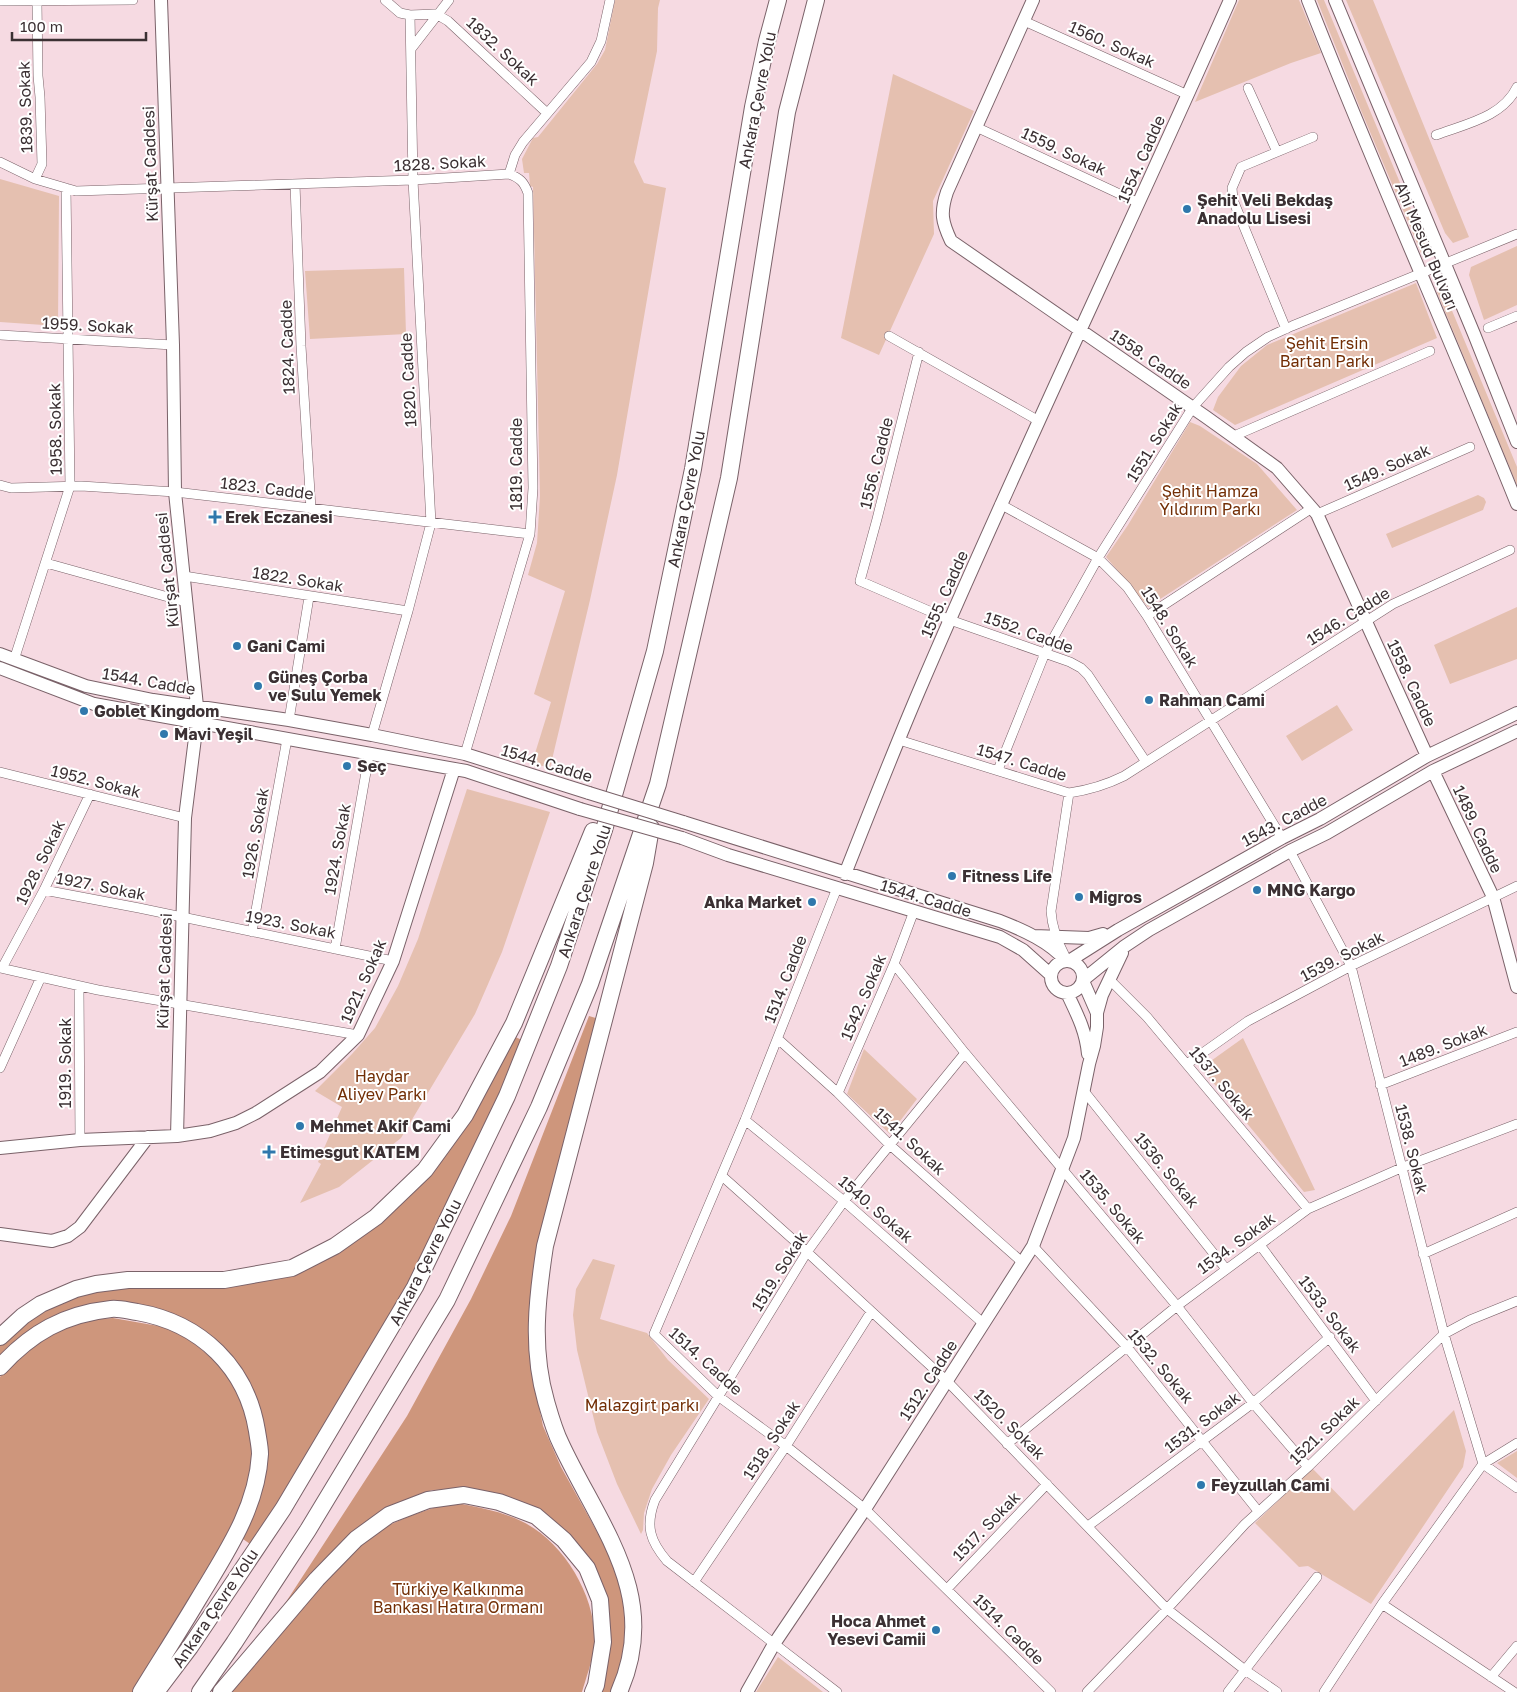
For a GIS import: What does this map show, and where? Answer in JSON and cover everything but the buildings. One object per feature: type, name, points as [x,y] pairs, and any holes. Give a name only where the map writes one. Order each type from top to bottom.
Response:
[{"type":"highway","points":[[767,41],[769,0]]},
{"type":"highway","name":"Ankara Çevre Yolu","points":[[156,1692],[190,1647],[283,1509],[416,1287],[508,1096],[560,966],[604,830],[655,651],[693,469],[753,107],[778,0]]},
{"type":"highway","name":"Ankara Çevre Yolu","points":[[200,1692],[234,1644],[308,1530],[446,1300],[539,1107],[590,984],[658,784],[729,478],[787,112],[816,3]]},
{"type":"highway","points":[[0,1337],[23,1316],[41,1304],[76,1289],[96,1284],[128,1280],[224,1280],[292,1268],[335,1246],[376,1217],[425,1170],[465,1115],[490,1070],[514,1023],[623,758]]},
{"type":"highway","points":[[619,1692],[628,1673],[634,1638],[631,1596],[620,1559],[560,1443],[545,1399],[536,1352],[537,1300],[545,1246],[645,863],[658,784]]},
{"type":"highway","points":[[0,1367],[17,1348],[48,1326],[80,1314],[113,1308],[151,1314],[187,1328],[215,1348],[237,1376],[254,1411],[260,1453],[254,1492],[236,1538],[141,1692]]},
{"type":"highway","points":[[221,1692],[317,1579],[356,1539],[389,1515],[428,1500],[464,1495],[499,1502],[536,1516],[564,1540],[587,1568],[600,1600],[603,1642],[596,1685],[593,1692]]},
{"type":"street","points":[[0,1],[133,0]]},
{"type":"street","name":"Kürşat Caddesi","points":[[161,0],[173,346],[175,492],[197,706],[197,722],[185,818],[177,1136]]},
{"type":"street","points":[[385,0],[400,13],[410,15],[436,14]]},
{"type":"street","points":[[411,49],[436,14],[449,0]]},
{"type":"street","name":"1828. Sokak","points":[[0,162],[35,179],[76,191],[413,180],[509,174],[515,155],[523,142],[591,62],[597,52],[610,0]]},
{"type":"street","name":"1558. Cadde","points":[[1033,0],[947,192],[942,207],[944,225],[951,241],[1193,407],[1277,468],[1315,511],[1428,756]]},
{"type":"street","name":"1554. Cadde","points":[[1080,330],[1140,202],[1230,0]]},
{"type":"street","name":"Ahi Mesud Bulvarı","points":[[1308,0],[1337,74],[1451,342],[1517,504]]},
{"type":"street","name":"Ahi Mesud Bulvarı","points":[[1335,0],[1514,427],[1517,442]]},
{"type":"street","name":"1839. Sokak","points":[[35,179],[42,164],[37,2]]},
{"type":"street","name":"1832. Sokak","points":[[436,14],[457,28],[547,113]]},
{"type":"street","name":"1820. Cadde","points":[[372,735],[408,612],[431,523],[413,180],[410,15]]},
{"type":"street","name":"1560. Sokak","points":[[1024,21],[1188,95]]},
{"type":"street","points":[[1436,135],[1497,110],[1509,100],[1517,86]]},
{"type":"street","points":[[1248,88],[1277,152]]},
{"type":"street","name":"1559. Sokak","points":[[976,127],[1140,202]]},
{"type":"street","points":[[1286,329],[1233,200],[1232,188],[1241,167],[1313,137]]},
{"type":"street","name":"1819. Cadde","points":[[465,754],[530,534],[533,488],[528,193],[525,184],[520,178],[509,174]]},
{"type":"street","name":"1824. Cadde","points":[[295,184],[301,346],[311,509]]},
{"type":"street","name":"1958. Sokak","points":[[14,660],[70,486],[66,188]]},
{"type":"street","name":"1551. Sokak","points":[[998,770],[1045,653],[1098,558],[1193,407],[1229,367],[1246,352],[1268,337],[1517,234]]},
{"type":"street","points":[[1488,328],[1517,316]]},
{"type":"street","name":"1555. Cadde","points":[[845,874],[899,740],[1000,504],[1080,330]]},
{"type":"street","name":"1959. Sokak","points":[[0,335],[173,346]]},
{"type":"street","points":[[889,336],[1039,421]]},
{"type":"street","points":[[1234,436],[1430,351]]},
{"type":"street","name":"1556. Cadde","points":[[860,581],[919,352]]},
{"type":"street","name":"1549. Sokak","points":[[1147,616],[1315,511],[1470,447]]},
{"type":"street","name":"1823. Cadde","points":[[0,485],[11,488],[70,486],[175,492],[530,534]]},
{"type":"street","name":"1548. Sokak","points":[[1000,504],[1098,558],[1127,587],[1147,616],[1282,838]]},
{"type":"street","name":"1546. Cadde","points":[[1210,721],[1393,604],[1510,550]]},
{"type":"street","points":[[46,563],[186,602]]},
{"type":"street","name":"1822. Sokak","points":[[184,576],[408,612]]},
{"type":"street","name":"1552. Cadde","points":[[860,581],[950,620],[1075,665],[1088,675],[1146,762]]},
{"type":"street","points":[[289,720],[309,597]]},
{"type":"street","name":"1544. Cadde","points":[[0,654],[86,686],[153,700],[289,720],[465,754],[1000,921],[1058,952],[1067,961]]},
{"type":"street","name":"1544. Cadde","points":[[0,668],[94,704],[466,771],[580,808],[682,838],[728,855],[1000,937],[1023,950],[1051,975]]},
{"type":"street","name":"1543. Cadde","points":[[1067,961],[1118,930],[1282,838],[1320,819],[1428,756],[1517,713]]},
{"type":"street","name":"1547. Cadde","points":[[899,740],[1069,793],[1106,785],[1210,721]]},
{"type":"street","name":"1543. Cadde","points":[[1083,980],[1125,946],[1149,930],[1290,851],[1327,833],[1433,771],[1517,731]]},
{"type":"street","name":"1926. Sokak","points":[[252,932],[287,739]]},
{"type":"street","name":"1924. Sokak","points":[[335,949],[369,754]]},
{"type":"street","name":"1921. Sokak","points":[[0,1148],[80,1140],[177,1136],[210,1131],[236,1123],[256,1113],[320,1072],[358,1035],[393,960],[454,769]]},
{"type":"street","name":"1489. Cadde","points":[[1433,771],[1493,897],[1517,987]]},
{"type":"street","name":"1952. Sokak","points":[[0,772],[185,818]]},
{"type":"street","points":[[1067,961],[1056,938],[1051,911],[1069,793]]},
{"type":"street","name":"1928. Sokak","points":[[1,968],[44,890],[90,794]]},
{"type":"street","name":"1538. Sokak","points":[[1290,851],[1351,966],[1444,1334],[1483,1464]]},
{"type":"street","name":"1539. Sokak","points":[[1187,1064],[1248,1021],[1351,966],[1517,886]]},
{"type":"street","name":"1514. Cadde","points":[[837,888],[745,1120],[654,1334],[718,1396],[786,1446],[865,1509],[1050,1692]]},
{"type":"street","name":"1927. Sokak","points":[[44,890],[182,918]]},
{"type":"street","name":"1542. Sokak","points":[[838,1093],[894,964],[914,911]]},
{"type":"street","name":"1923. Sokak","points":[[182,918],[393,960]]},
{"type":"street","points":[[1031,936],[1088,938],[1118,930]]},
{"type":"street","points":[[1097,1013],[1109,979],[1125,946]]},
{"type":"street","points":[[1067,961],[1074,962],[1082,969],[1083,980],[1075,991],[1066,993],[1061,992],[1053,985],[1051,975],[1054,967],[1067,961]]},
{"type":"street","name":"1535. Sokak","points":[[894,964],[965,1053],[1063,1168],[1308,1468]]},
{"type":"street","points":[[1,968],[79,986],[180,1005],[358,1035]]},
{"type":"street","points":[[0,1068],[41,977]]},
{"type":"street","name":"1537. Sokak","points":[[1109,979],[1147,1017],[1308,1210]]},
{"type":"street","name":"1512. Cadde","points":[[747,1692],[774,1644],[865,1509],[1033,1246],[1074,1138],[1097,1027],[1097,1013],[1083,980]]},
{"type":"street","name":"1919. Sokak","points":[[79,986],[80,1140]]},
{"type":"street","name":"1512. Cadde","points":[[1066,993],[1087,1039],[1089,1064]]},
{"type":"street","name":"1489. Sokak","points":[[1380,1085],[1517,1032]]},
{"type":"street","name":"1541. Sokak","points":[[778,1039],[838,1093],[890,1145],[1023,1263]]},
{"type":"street","name":"1519. Sokak","points":[[694,1582],[656,1549],[649,1525],[650,1511],[655,1500],[807,1252],[844,1201],[965,1053]]},
{"type":"street","name":"1536. Sokak","points":[[1084,1091],[1226,1268]]},
{"type":"street","name":"1540. Sokak","points":[[745,1120],[844,1201],[984,1324]]},
{"type":"street","name":"1534. Sokak","points":[[1007,1444],[1177,1306],[1226,1268],[1308,1210],[1401,1168],[1517,1124]]},
{"type":"street","points":[[0,1234],[52,1241],[68,1236],[80,1227],[148,1137]]},
{"type":"street","name":"1520. Sokak","points":[[722,1176],[946,1381],[1048,1484],[1167,1609],[1245,1670],[1277,1692]]},
{"type":"street","points":[[1423,1254],[1517,1212]]},
{"type":"street","name":"1533. Sokak","points":[[1260,1244],[1376,1401]]},
{"type":"street","name":"1532. Sokak","points":[[1033,1246],[1127,1347],[1258,1511]]},
{"type":"street","name":"1521. Sokak","points":[[1087,1692],[1258,1511],[1308,1468],[1444,1334],[1470,1320],[1517,1302]]},
{"type":"street","name":"1518. Sokak","points":[[694,1582],[786,1446],[871,1312]]},
{"type":"street","name":"1531. Sokak","points":[[1088,1526],[1253,1403],[1330,1337]]},
{"type":"street","points":[[1324,1692],[1382,1604],[1483,1464],[1517,1443]]},
{"type":"street","points":[[1483,1464],[1517,1488]]},
{"type":"street","name":"1517. Sokak","points":[[947,1589],[1048,1484]]},
{"type":"street","points":[[1228,1692],[1317,1576]]},
{"type":"street","points":[[694,1582],[837,1692]]},
{"type":"street","points":[[1382,1604],[1514,1692]]},
{"type":"street","points":[[1491,1677],[1517,1646]]},
{"type":"green space","points":[[615,0],[660,0],[658,8],[657,51],[634,162],[644,183],[666,188],[617,475],[590,600],[550,768],[532,763],[551,702],[534,694],[565,591],[528,575],[537,543],[540,496],[533,187],[530,186],[529,173],[524,173],[522,159],[533,138],[538,137],[597,64],[605,50]]},
{"type":"green space","points":[[1239,0],[1299,0],[1321,53],[1291,63],[1195,102]]},
{"type":"green space","points":[[1317,0],[1324,0],[1428,250],[1421,253],[1360,108]]},
{"type":"green space","points":[[1346,0],[1373,0],[1469,237],[1453,243],[1445,233]]},
{"type":"green space","points":[[893,74],[974,111],[933,201],[934,234],[879,355],[841,338]]},
{"type":"green space","points":[[0,179],[59,196],[58,326],[0,322]]},
{"type":"green space","points":[[1517,246],[1517,305],[1484,320],[1469,275],[1471,267]]},
{"type":"green space","points":[[404,268],[406,334],[310,339],[305,271]]},
{"type":"green space","name":"Şehit Ersin Bartan Parkı","points":[[1416,283],[1437,338],[1235,425],[1213,410],[1218,397],[1241,366],[1267,345]]},
{"type":"green space","points":[[1443,289],[1517,467],[1517,485],[1437,292]]},
{"type":"green space","name":"Şehit Hamza Yıldırım Parkı","points":[[1190,422],[1200,426],[1257,464],[1297,510],[1148,607],[1106,557],[1128,525]]},
{"type":"green space","points":[[1478,495],[1484,498],[1486,502],[1483,510],[1392,548],[1386,534]]},
{"type":"green space","points":[[1517,607],[1517,659],[1450,684],[1434,645]]},
{"type":"green space","points":[[1337,705],[1353,730],[1302,761],[1286,736]]},
{"type":"green space","name":"Haydar Aliyev Parkı","points":[[467,789],[550,812],[502,952],[475,1014],[401,1138],[339,1187],[300,1203],[321,1164],[318,1162],[342,1107],[315,1091],[375,1028],[398,986],[418,939]]},
{"type":"green space","points":[[589,1016],[599,1019],[557,1179],[534,1383],[543,1426],[561,1467],[610,1555],[626,1597],[627,1645],[615,1692],[596,1692],[604,1599],[530,1508],[497,1493],[472,1489],[432,1490],[391,1506],[284,1605],[407,1416],[471,1299],[511,1216]]},
{"type":"green space","points":[[513,1036],[522,1040],[511,1068],[416,1273],[288,1488],[250,1544],[243,1539],[260,1496],[258,1411],[190,1326],[80,1312],[0,1364],[0,1345],[43,1310],[80,1292],[316,1262],[389,1213]]},
{"type":"green space","points":[[1243,1038],[1315,1190],[1304,1192],[1201,1068]]},
{"type":"green space","points":[[864,1049],[917,1099],[890,1134],[847,1094]]},
{"type":"green space","name":"Malazgirt parkı","points":[[593,1259],[615,1265],[600,1319],[647,1333],[668,1360],[709,1399],[671,1455],[652,1489],[644,1513],[641,1534],[617,1484],[597,1432],[577,1350],[573,1315],[576,1289]]},
{"type":"green space","points":[[113,1318],[164,1327],[189,1339],[214,1360],[228,1376],[247,1411],[257,1459],[240,1523],[135,1692],[0,1692],[0,1377],[18,1358],[52,1334],[77,1323]]},
{"type":"green space","points":[[1454,1410],[1466,1451],[1463,1467],[1371,1604],[1308,1566],[1299,1567],[1255,1523],[1312,1468],[1354,1511]]},
{"type":"green space","points":[[1517,1451],[1517,1478],[1497,1463]]},
{"type":"green space","name":"Türkiye Kalkınma Bankası Hatıra Ormanı","points":[[462,1504],[507,1515],[537,1530],[564,1557],[576,1574],[591,1610],[594,1629],[593,1653],[582,1692],[230,1692],[325,1582],[366,1539],[389,1525],[410,1516],[436,1507]]},
{"type":"green space","points":[[778,1657],[823,1692],[756,1692]]},
{"type":"place","name":"Şehit Veli Bekdaş Anadolu Lisesi","points":[[1187,209]]},
{"type":"place","name":"Erek Eczanesi","points":[[215,517]]},
{"type":"place","name":"Gani Cami","points":[[237,646]]},
{"type":"place","name":"Güneş Çorba ve Sulu Yemek","points":[[258,686]]},
{"type":"place","name":"Rahman Cami","points":[[1149,700]]},
{"type":"place","name":"Goblet Kingdom","points":[[84,711]]},
{"type":"place","name":"Mavi Yeşil","points":[[164,734]]},
{"type":"place","name":"Seç","points":[[347,766]]},
{"type":"place","name":"Fitness Life","points":[[952,876]]},
{"type":"place","name":"MNG Kargo","points":[[1257,890]]},
{"type":"place","name":"Migros","points":[[1079,897]]},
{"type":"place","name":"Anka Market","points":[[812,902]]},
{"type":"place","name":"Mehmet Akif Cami","points":[[300,1126]]},
{"type":"place","name":"Etimesgut KATEM","points":[[269,1152]]},
{"type":"place","name":"Feyzullah Cami","points":[[1201,1485]]},
{"type":"place","name":"Hoca Ahmet Yesevi Camii","points":[[936,1630]]}]
